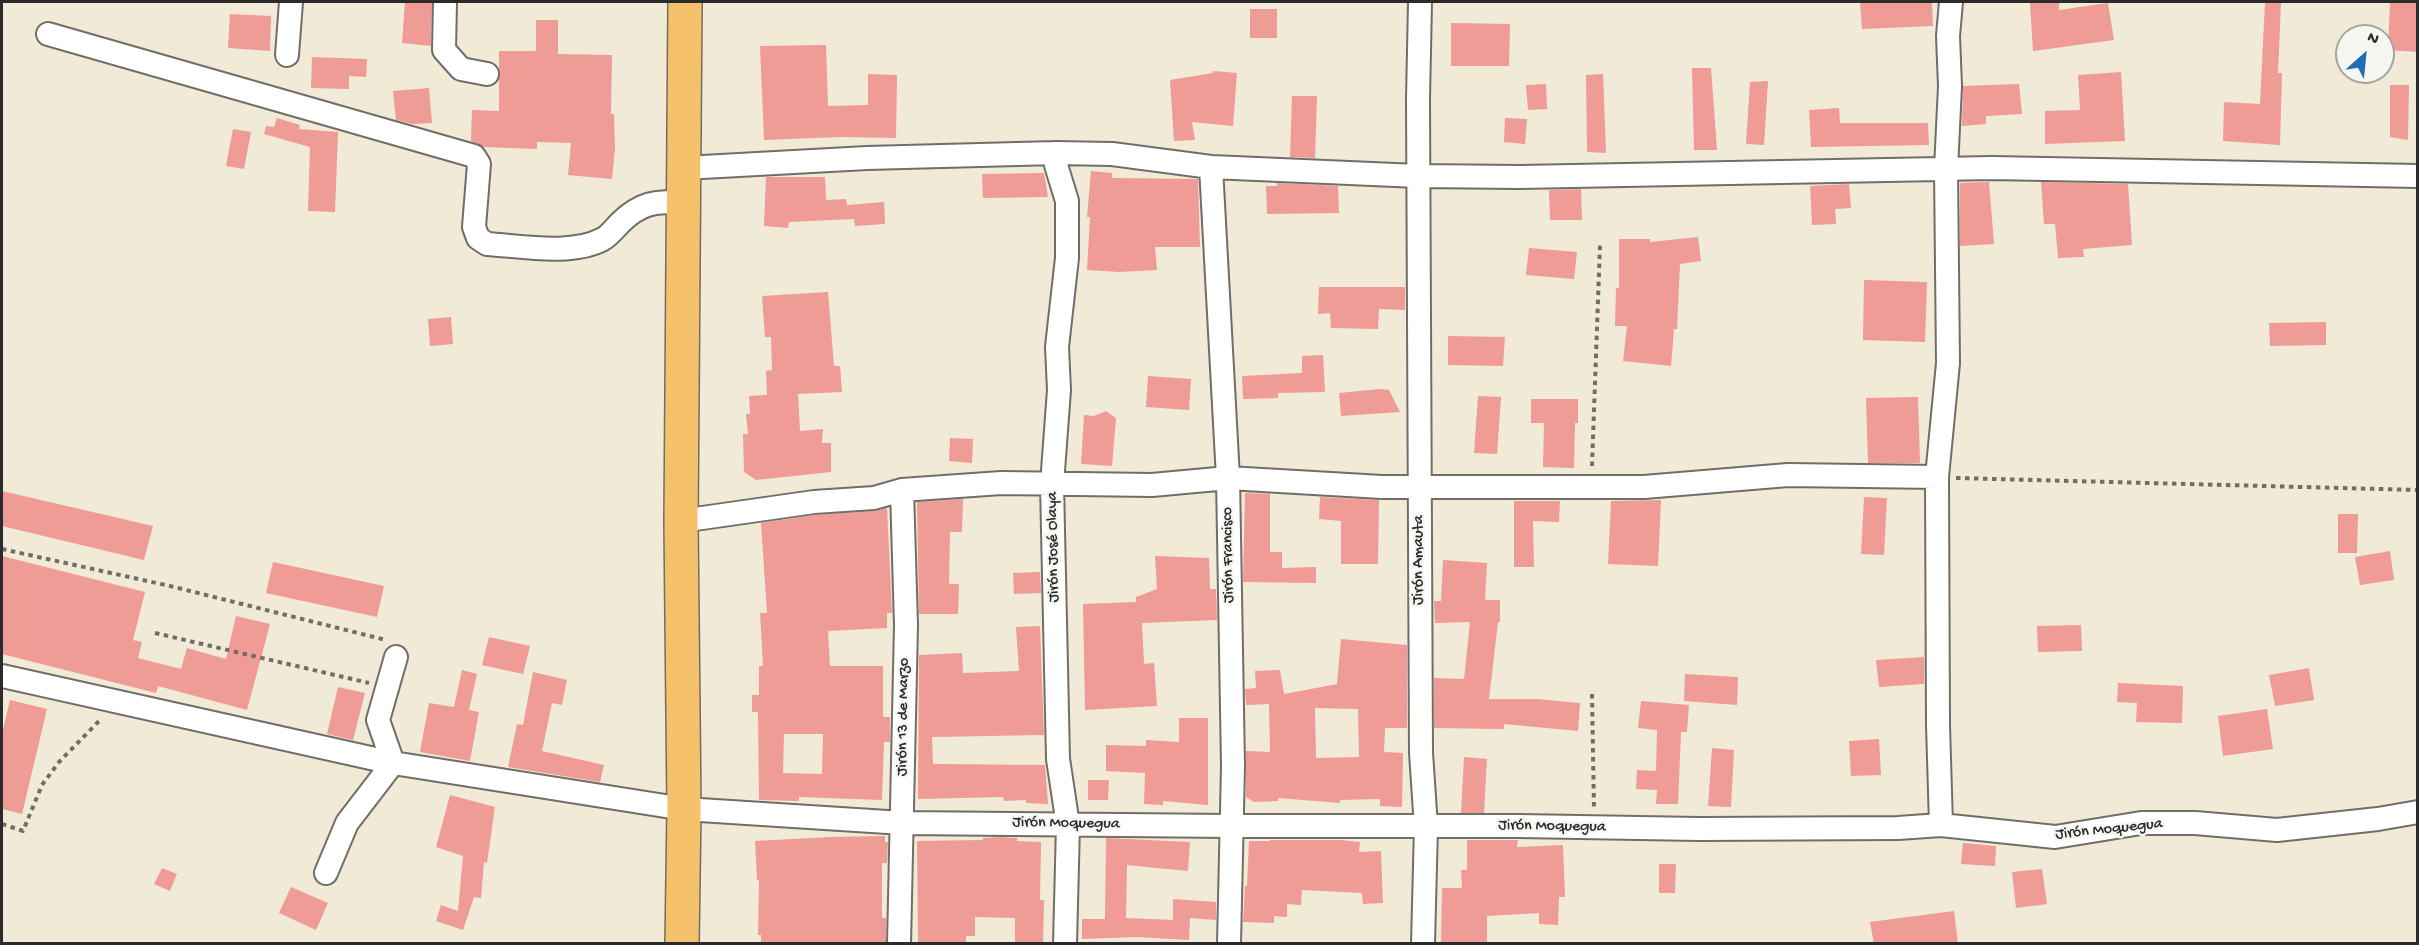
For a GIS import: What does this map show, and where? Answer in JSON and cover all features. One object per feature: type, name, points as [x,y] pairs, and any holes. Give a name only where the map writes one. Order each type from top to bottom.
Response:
[{"type":"highway","points":[[682,944],[684,809],[681,521],[685,2]]},
{"type":"street","points":[[287,55],[291,2]]},
{"type":"street","points":[[445,2],[444,50],[461,69],[487,74]]},
{"type":"street","name":"Jirón Amauta","points":[[1420,2],[1418,176],[1421,753],[1426,827],[1423,944]]},
{"type":"street","points":[[1941,825],[1938,725],[1937,477],[1948,363],[1946,169],[1950,86],[1948,36],[1951,2]]},
{"type":"street","points":[[48,34],[474,156],[479,164],[474,227],[478,238],[487,244],[568,249],[603,239],[643,205],[665,200],[683,204]]},
{"type":"street","points":[[684,168],[867,158],[1055,153],[1112,154],[1211,167],[1418,176],[1946,169],[2418,176]]},
{"type":"street","name":"Jirón José Olaya","points":[[1055,153],[1056,165],[1067,201],[1067,258],[1057,347],[1059,390],[1052,484],[1058,759],[1068,825],[1065,944]]},
{"type":"street","name":"Jirón Francisco","points":[[1211,167],[1228,478],[1233,766],[1229,944]]},
{"type":"street","points":[[681,521],[814,502],[874,498],[902,490],[1000,483],[1152,485],[1228,478],[1420,488],[1644,488],[1788,475],[1937,477]]},
{"type":"street","name":"Jirón 13 de Marzo","points":[[899,944],[906,625],[902,490]]},
{"type":"street","points":[[326,873],[347,823],[393,763],[378,720],[396,657]]},
{"type":"street","name":"Jirón Moquegua","points":[[2,676],[393,763],[684,809],[903,823],[1594,828],[1857,828],[1941,825],[2055,837],[2142,823],[2277,830],[2378,819],[2418,812]]},
{"type":"path","points":[[1591,488],[1600,245]]},
{"type":"path","points":[[1937,477],[2418,490]]},
{"type":"path","points":[[2,549],[170,586],[381,639],[399,645],[396,657]]},
{"type":"path","points":[[155,633],[274,659],[387,688]]},
{"type":"path","points":[[1592,694],[1594,828]]},
{"type":"path","points":[[2,824],[23,831],[42,785],[59,762],[99,722],[115,701]]},
{"type":"building","points":[[405,2],[432,2],[431,46],[402,43]]},
{"type":"building","points":[[1860,2],[1932,2],[1933,26],[1862,29]]},
{"type":"building","points":[[2059,2],[2059,10],[2108,3],[2114,40],[2033,51],[2030,3]]},
{"type":"building","points":[[2265,2],[2281,2],[2278,73],[2282,73],[2280,145],[2223,141],[2224,102],[2260,104]]},
{"type":"building","points":[[2390,2],[2418,2],[2418,52],[2395,50],[2395,24],[2389,24]]},
{"type":"building","points":[[1250,9],[1277,9],[1277,38],[1250,38]]},
{"type":"building","points":[[230,14],[271,16],[270,51],[228,48]]},
{"type":"building","points":[[536,20],[558,20],[558,54],[612,55],[611,114],[614,114],[615,148],[612,179],[568,175],[571,143],[537,142],[537,149],[483,147],[471,141],[472,110],[499,111],[499,51],[536,51]]},
{"type":"building","points":[[1451,23],[1510,24],[1509,66],[1451,66]]},
{"type":"building","points":[[826,45],[828,106],[868,105],[868,74],[897,75],[896,138],[841,137],[764,140],[760,46]]},
{"type":"building","points":[[312,57],[367,59],[366,77],[349,76],[349,89],[311,88]]},
{"type":"building","points":[[1692,68],[1711,68],[1717,150],[1694,150]]},
{"type":"building","points":[[1213,71],[1237,73],[1233,126],[1192,122],[1195,140],[1174,141],[1170,80],[1213,73]]},
{"type":"building","points":[[2121,72],[2125,141],[2045,144],[2045,111],[2080,110],[2078,75]]},
{"type":"building","points":[[1603,74],[1606,153],[1587,152],[1586,75]]},
{"type":"building","points":[[1768,81],[1764,145],[1746,144],[1750,82]]},
{"type":"building","points":[[1546,84],[1547,109],[1528,110],[1526,85]]},
{"type":"building","points":[[2019,84],[2022,114],[1986,116],[1986,124],[1962,126],[1963,86]]},
{"type":"building","points":[[2390,85],[2409,85],[2408,140],[2390,137]]},
{"type":"building","points":[[429,88],[432,123],[412,124],[396,120],[393,91]]},
{"type":"building","points":[[1292,96],[1317,96],[1315,158],[1290,157]]},
{"type":"building","points":[[1839,108],[1840,123],[1928,123],[1929,145],[1811,147],[1809,110]]},
{"type":"building","points":[[277,118],[300,125],[299,129],[338,132],[335,212],[308,211],[310,147],[264,134],[266,126],[274,127]]},
{"type":"building","points":[[1505,118],[1527,119],[1525,144],[1504,142]]},
{"type":"building","points":[[233,129],[251,132],[244,169],[226,166]]},
{"type":"building","points":[[1091,171],[1112,173],[1112,178],[1198,179],[1200,247],[1155,247],[1157,270],[1119,272],[1087,270],[1090,217],[1087,217]]},
{"type":"building","points":[[1044,173],[1048,197],[983,198],[982,174]]},
{"type":"building","points":[[766,177],[825,177],[826,200],[846,199],[847,205],[884,202],[885,224],[855,226],[854,219],[789,222],[788,228],[764,226]]},
{"type":"building","points":[[1989,182],[1994,244],[1960,246],[1960,183]]},
{"type":"building","points":[[2041,182],[2128,184],[2132,245],[2083,249],[2084,257],[2058,258],[2055,224],[2044,224]]},
{"type":"building","points":[[1277,183],[1338,186],[1339,213],[1267,214],[1266,186],[1277,186]]},
{"type":"building","points":[[1849,184],[1851,208],[1835,209],[1836,224],[1812,225],[1810,186]]},
{"type":"building","points":[[1581,189],[1582,220],[1550,220],[1549,190]]},
{"type":"building","points":[[1698,237],[1701,261],[1680,264],[1677,329],[1674,329],[1671,366],[1623,361],[1627,326],[1615,326],[1616,288],[1619,288],[1619,239],[1650,239],[1650,242]]},
{"type":"building","points":[[1529,248],[1577,252],[1574,279],[1526,275]]},
{"type":"building","points":[[1864,280],[1927,282],[1925,342],[1863,340]]},
{"type":"building","points":[[1319,287],[1405,287],[1405,310],[1379,309],[1378,329],[1331,328],[1330,313],[1318,314]]},
{"type":"building","points":[[828,292],[834,366],[840,366],[842,392],[798,394],[800,431],[823,429],[822,443],[831,443],[831,472],[756,480],[744,472],[743,434],[748,434],[746,414],[750,414],[749,396],[767,395],[766,371],[772,370],[771,337],[765,337],[762,296]]},
{"type":"building","points":[[451,317],[453,344],[430,346],[428,319]]},
{"type":"building","points":[[2326,322],[2326,345],[2270,346],[2269,323]]},
{"type":"building","points":[[1448,336],[1505,337],[1503,366],[1448,365]]},
{"type":"building","points":[[1323,355],[1325,392],[1278,393],[1278,398],[1243,399],[1242,376],[1302,373],[1302,356]]},
{"type":"building","points":[[1148,376],[1191,379],[1189,410],[1146,407]]},
{"type":"building","points":[[1389,390],[1400,412],[1341,416],[1339,393]]},
{"type":"building","points":[[1478,396],[1501,397],[1497,454],[1474,453]]},
{"type":"building","points":[[1918,397],[1920,463],[1868,463],[1866,398]]},
{"type":"building","points":[[1531,399],[1578,399],[1574,468],[1543,467],[1544,423],[1531,423]]},
{"type":"building","points":[[1106,411],[1116,418],[1112,466],[1081,464],[1084,415],[1094,416]]},
{"type":"building","points":[[950,438],[973,439],[972,463],[949,461]]},
{"type":"building","points":[[2,491],[153,526],[144,560],[2,526]]},
{"type":"building","points":[[1245,493],[1270,494],[1270,552],[1282,552],[1282,568],[1316,567],[1316,583],[1243,582]]},
{"type":"building","points":[[1320,497],[1379,500],[1378,564],[1341,564],[1341,521],[1319,519]]},
{"type":"building","points":[[1864,497],[1887,498],[1884,555],[1861,554]]},
{"type":"building","points":[[963,499],[962,532],[950,532],[949,584],[959,584],[958,614],[919,614],[917,502]]},
{"type":"building","points":[[1661,500],[1658,566],[1608,564],[1611,501]]},
{"type":"building","points":[[1514,501],[1560,501],[1559,522],[1533,521],[1534,567],[1514,567]]},
{"type":"building","points":[[887,508],[892,613],[887,613],[887,628],[828,631],[830,666],[883,666],[883,717],[890,717],[890,742],[884,742],[882,800],[799,797],[799,801],[759,800],[758,712],[752,712],[752,695],[759,695],[759,666],[763,666],[760,613],[767,613],[761,523],[815,515],[875,511]],"holes":[[[784,734],[823,734],[822,774],[783,773]]]},
{"type":"building","points":[[2338,514],[2358,514],[2357,553],[2338,553]]},
{"type":"building","points":[[2390,551],[2394,580],[2360,585],[2355,557]]},
{"type":"building","points":[[2,556],[145,592],[133,640],[142,642],[138,658],[181,669],[187,648],[226,659],[236,616],[270,624],[247,710],[158,686],[156,693],[2,654]]},
{"type":"building","points":[[1155,556],[1209,558],[1210,589],[1216,589],[1217,620],[1142,623],[1144,664],[1154,663],[1157,706],[1085,710],[1083,604],[1136,602],[1136,597],[1157,589]]},
{"type":"building","points":[[1443,560],[1487,563],[1485,600],[1500,600],[1500,622],[1498,622],[1489,699],[1536,699],[1580,703],[1578,731],[1504,724],[1504,729],[1434,728],[1434,678],[1464,679],[1470,622],[1435,623],[1434,601],[1441,601]]},
{"type":"building","points":[[273,562],[384,586],[377,617],[266,593]]},
{"type":"building","points":[[1040,572],[1041,593],[1014,594],[1013,573]]},
{"type":"building","points":[[2081,625],[2082,651],[2038,652],[2037,626]]},
{"type":"building","points":[[1040,626],[1044,735],[932,737],[933,764],[1045,765],[1048,804],[1026,803],[1026,800],[1004,801],[1003,797],[918,799],[919,655],[962,653],[963,673],[1019,671],[1016,627]]},
{"type":"building","points":[[489,637],[530,646],[523,674],[482,665]]},
{"type":"building","points":[[1341,639],[1407,645],[1407,728],[1385,728],[1384,752],[1403,753],[1402,807],[1380,806],[1380,799],[1340,800],[1340,803],[1278,798],[1278,801],[1254,802],[1246,797],[1246,751],[1270,752],[1269,704],[1246,705],[1245,689],[1256,688],[1255,671],[1280,670],[1284,694],[1337,684]],"holes":[[[1315,708],[1358,709],[1359,757],[1316,758]]]},
{"type":"building","points":[[1924,657],[1924,684],[1879,687],[1876,660]]},
{"type":"building","points":[[2309,668],[2314,700],[2275,706],[2269,675]]},
{"type":"building","points":[[462,670],[477,674],[469,710],[479,712],[470,761],[420,752],[429,703],[454,707]]},
{"type":"building","points":[[533,672],[567,680],[562,705],[552,703],[542,751],[604,765],[600,782],[508,767],[517,724],[523,725]]},
{"type":"building","points":[[1685,674],[1738,677],[1737,705],[1684,701]]},
{"type":"building","points":[[2118,683],[2183,686],[2182,723],[2136,722],[2137,703],[2117,702]]},
{"type":"building","points":[[338,687],[365,693],[353,740],[327,734]]},
{"type":"building","points":[[10,700],[47,709],[22,814],[2,809],[2,734]]},
{"type":"building","points":[[1641,701],[1689,705],[1687,732],[1681,732],[1678,804],[1656,804],[1657,790],[1636,789],[1637,770],[1656,771],[1657,730],[1638,728]]},
{"type":"building","points":[[2267,709],[2273,749],[2223,756],[2218,716]]},
{"type":"building","points":[[1179,718],[1208,718],[1208,805],[1163,801],[1163,805],[1144,804],[1145,773],[1106,771],[1106,745],[1146,746],[1146,740],[1179,742]]},
{"type":"building","points":[[1879,739],[1881,775],[1851,776],[1849,741]]},
{"type":"building","points":[[1712,748],[1734,750],[1731,807],[1708,806]]},
{"type":"building","points":[[1464,757],[1487,759],[1484,813],[1461,813]]},
{"type":"building","points":[[1088,780],[1109,780],[1108,800],[1088,800]]},
{"type":"building","points":[[450,795],[495,807],[487,863],[484,862],[481,898],[474,897],[463,930],[436,921],[441,905],[458,911],[463,856],[436,847]]},
{"type":"building","points":[[885,836],[885,842],[888,842],[887,863],[882,863],[882,918],[886,918],[886,944],[761,944],[761,935],[758,935],[759,880],[757,880],[755,841]]},
{"type":"building","points":[[983,838],[1017,838],[1017,841],[1041,842],[1040,900],[1044,900],[1043,944],[1015,944],[1015,918],[975,917],[975,936],[966,936],[966,944],[918,944],[917,841],[983,840]]},
{"type":"building","points":[[1106,838],[1190,842],[1188,871],[1127,865],[1126,918],[1173,920],[1173,899],[1216,902],[1216,920],[1190,918],[1189,940],[1136,937],[1082,939],[1082,919],[1105,919]]},
{"type":"building","points":[[1341,840],[1360,842],[1359,852],[1381,851],[1383,903],[1363,904],[1362,893],[1302,890],[1301,905],[1287,904],[1287,917],[1274,916],[1274,923],[1243,922],[1249,841]]},
{"type":"building","points":[[1467,840],[1518,840],[1517,847],[1563,845],[1565,897],[1559,897],[1558,925],[1539,924],[1539,913],[1487,916],[1487,944],[1441,944],[1442,888],[1462,888],[1461,870],[1467,870]]},
{"type":"building","points":[[1963,843],[1996,846],[1995,866],[1961,864]]},
{"type":"building","points":[[1659,864],[1676,864],[1675,893],[1659,893]]},
{"type":"building","points":[[162,868],[177,874],[170,891],[154,884]]},
{"type":"building","points":[[2042,869],[2047,904],[2016,908],[2012,872]]},
{"type":"building","points":[[291,887],[328,903],[316,930],[279,913]]},
{"type":"building","points":[[1954,911],[1958,944],[1874,944],[1870,922]]}]
